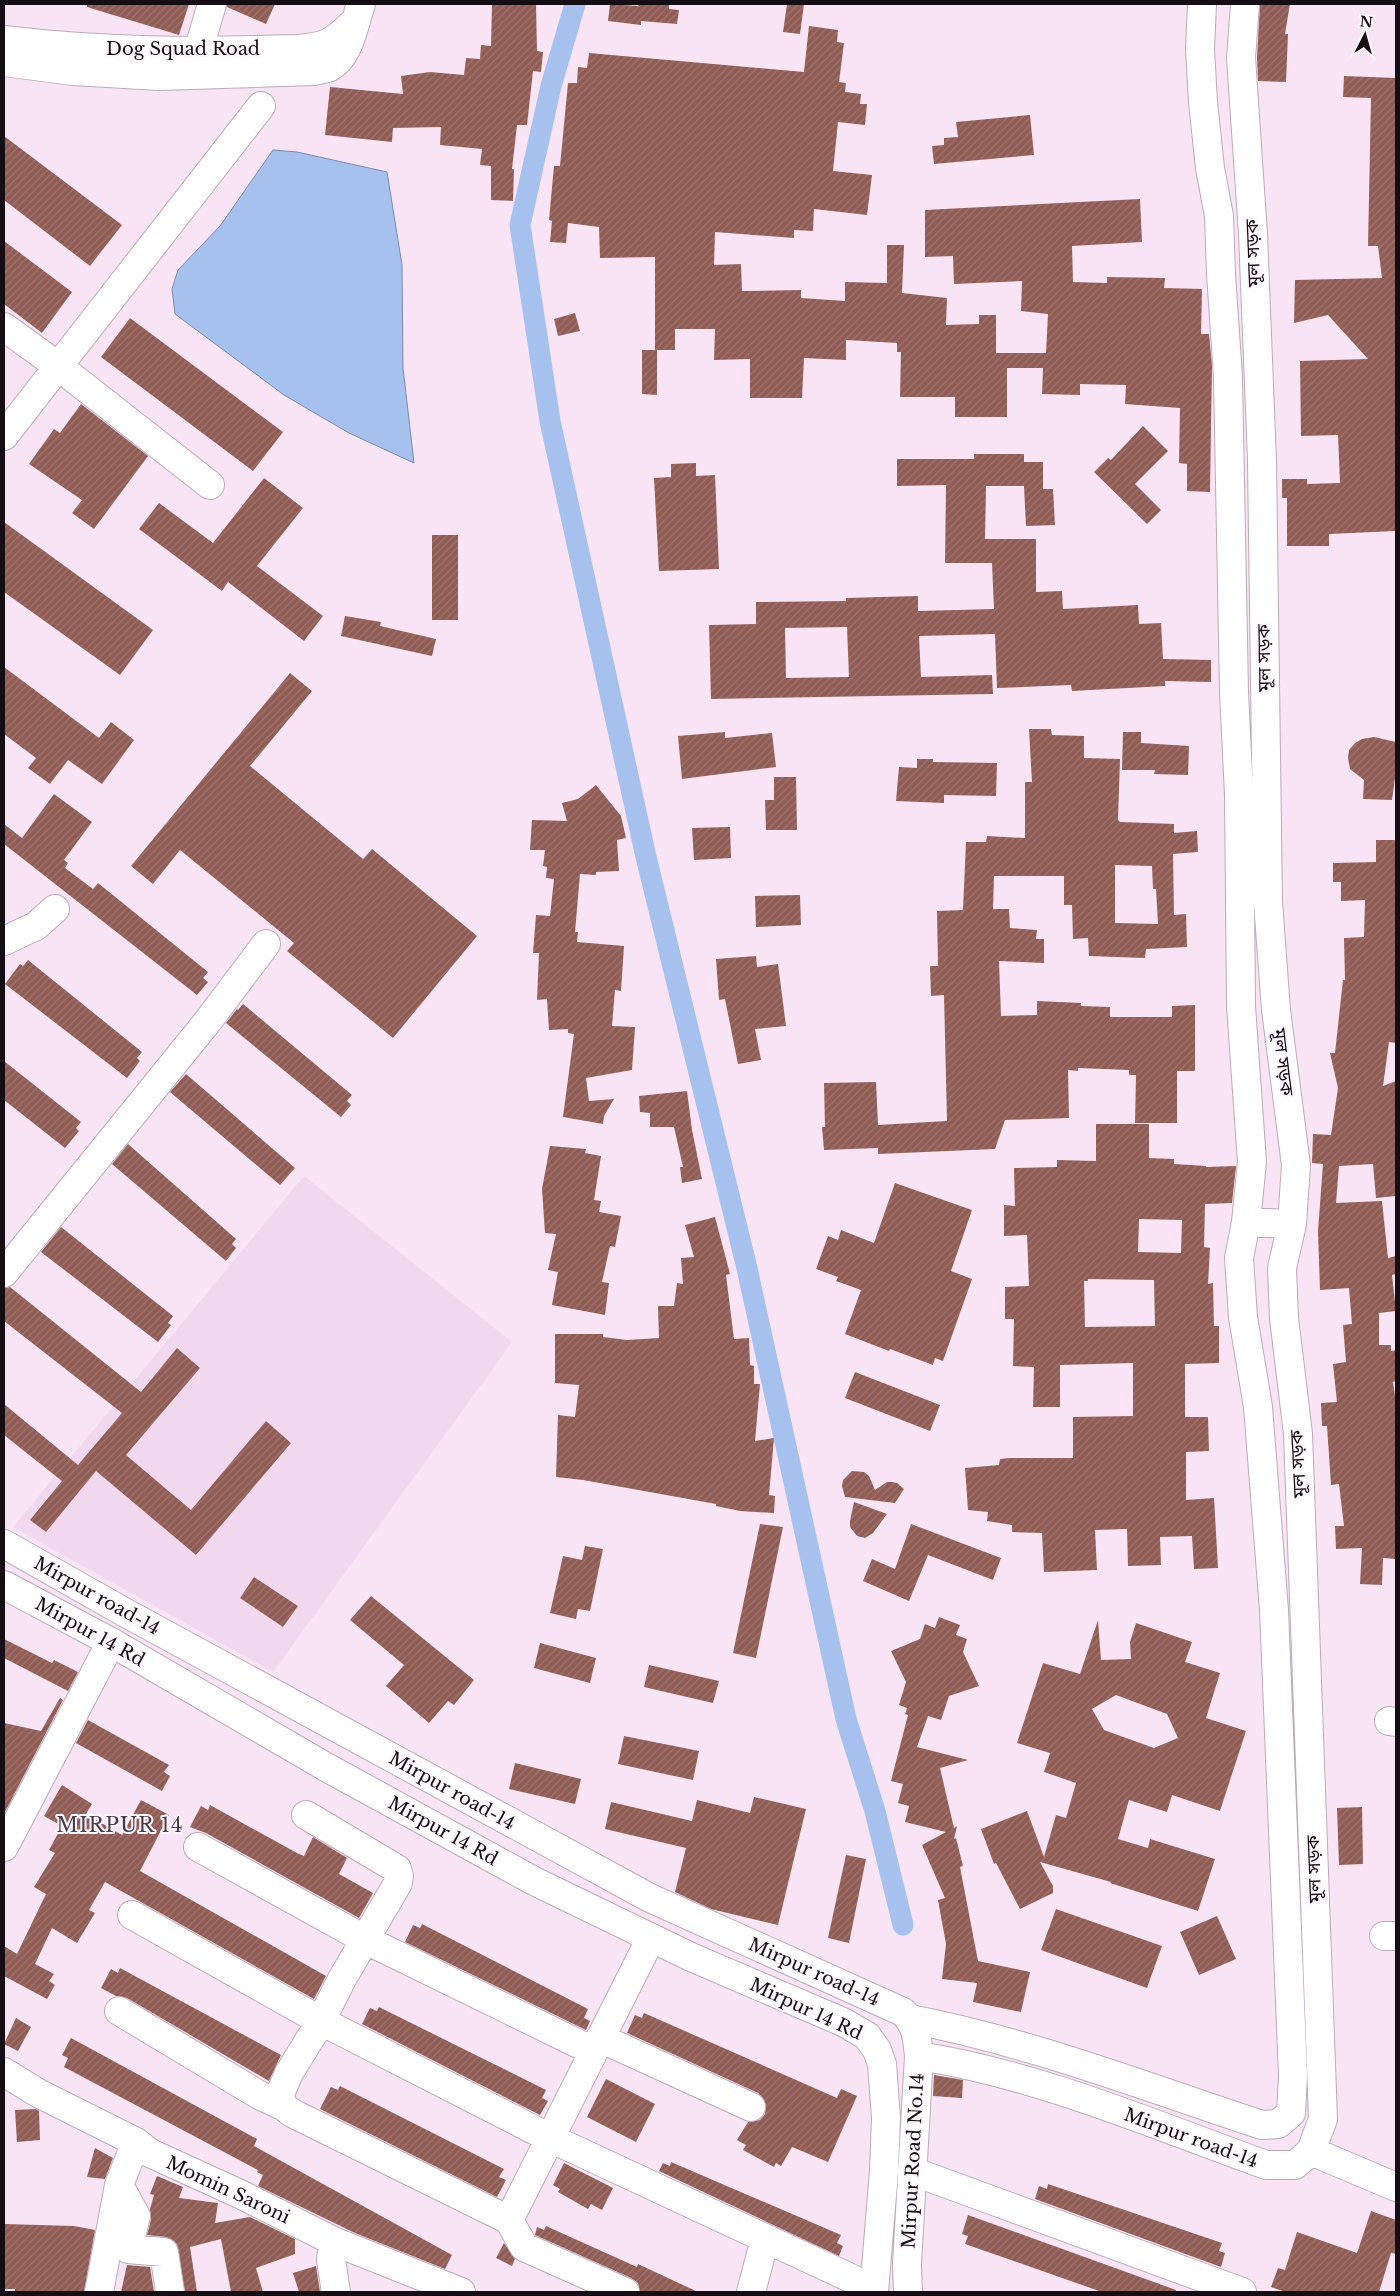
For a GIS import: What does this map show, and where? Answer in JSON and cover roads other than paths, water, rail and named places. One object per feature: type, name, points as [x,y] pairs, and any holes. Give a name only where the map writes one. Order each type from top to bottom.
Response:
[{"type":"street","points":[[198,52],[212,4]]},
{"type":"street","name":"মূল সড়ক","points":[[1202,4],[1200,49],[1203,102],[1210,168],[1220,216],[1221,274],[1228,377],[1234,692],[1239,795],[1241,1006],[1252,1162],[1246,1222],[1239,1258],[1243,1317],[1258,1407],[1274,1610],[1292,2076],[1291,2113]]},
{"type":"street","name":"মূল সড়ক","points":[[1245,4],[1241,58],[1253,234],[1262,462],[1268,902],[1276,1010],[1296,1165],[1292,1224],[1282,1268],[1284,1318],[1298,1434],[1323,2119],[1311,2152]]},
{"type":"street","points":[[4,62],[73,71],[159,76],[314,71],[330,67],[343,54],[347,48],[358,13]]},
{"type":"street","name":"Dog Squad Road","points":[[4,40],[76,47],[198,52],[320,48],[335,40],[358,13]]},
{"type":"street","points":[[4,436],[261,106]]},
{"type":"street","points":[[1210,168],[1248,166]]},
{"type":"street","points":[[4,327],[58,366],[210,485]]},
{"type":"street","points":[[1229,463],[1262,462]]},
{"type":"street","points":[[4,942],[36,926],[54,909]]},
{"type":"street","points":[[4,1273],[208,1021],[266,944]]},
{"type":"street","points":[[1246,1222],[1292,1224]]},
{"type":"street","name":"Mirpur road-14","points":[[4,1544],[124,1612],[650,1898],[903,2012],[915,2035],[967,2065],[1070,2095],[1266,2165],[1295,2165],[1311,2152]]},
{"type":"street","name":"Mirpur 14 Rd","points":[[4,1585],[111,1642],[326,1767],[508,1867],[651,1938],[842,2022],[867,2036],[877,2050],[882,2064]]},
{"type":"street","points":[[4,1848],[111,1642]]},
{"type":"street","points":[[283,2106],[280,2094],[289,2073],[321,2021],[342,1979],[398,1883],[399,1876],[397,1869],[306,1815]]},
{"type":"street","points":[[198,1847],[366,1940],[597,2044],[751,2108]]},
{"type":"street","points":[[132,1914],[321,2021],[550,2138],[874,2291]]},
{"type":"street","points":[[509,2220],[651,1938]]},
{"type":"street","points":[[119,2012],[259,2095],[283,2106],[292,2113],[509,2220],[524,2247],[625,2292]]},
{"type":"street","name":"Mirpur road-14","points":[[915,2035],[956,2028],[1059,2058],[1262,2125],[1278,2124],[1291,2113]]},
{"type":"street","name":"Mirpur Road No.14","points":[[909,2292],[915,2035]]},
{"type":"street","name":"Mirpur Road No.14","points":[[874,2291],[884,2171],[886,2118],[882,2064]]},
{"type":"street","name":"Momin Saroni","points":[[4,2072],[38,2093],[136,2142],[150,2153],[242,2195],[333,2241],[461,2292]]},
{"type":"street","points":[[99,2292],[119,2185],[136,2142]]},
{"type":"street","points":[[1311,2152],[1396,2187]]},
{"type":"street","points":[[912,2170],[1238,2292]]},
{"type":"street","points":[[119,2185],[136,2216],[128,2250],[164,2252],[170,2292]]},
{"type":"street","points":[[751,2292],[765,2238]]},
{"type":"street","points":[[333,2241],[331,2260],[336,2292]]},
{"type":"water","points":[[273,150],[297,152],[387,172],[402,265],[403,368],[414,463],[349,433],[284,395],[175,314],[172,289],[178,270],[220,226]]},
{"type":"waterway","points":[[575,4],[551,86],[520,225],[550,421],[646,857],[746,1264],[846,1719],[875,1811],[903,1925]]},
{"type":"district","name":"MIRPUR 14","points":[[120,1825]]}]
